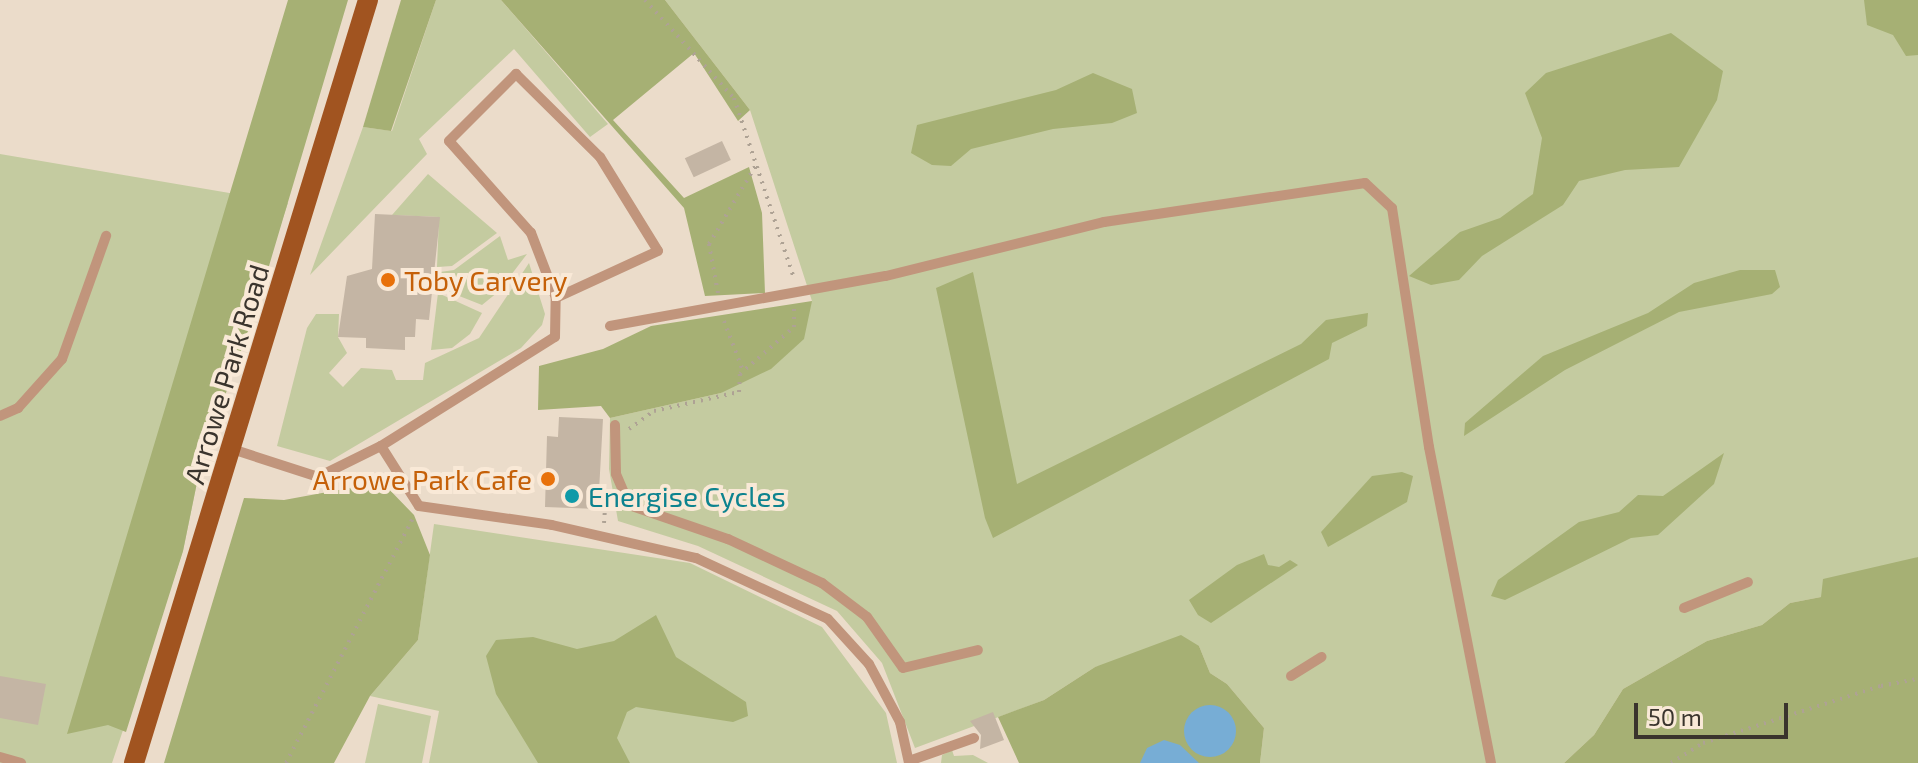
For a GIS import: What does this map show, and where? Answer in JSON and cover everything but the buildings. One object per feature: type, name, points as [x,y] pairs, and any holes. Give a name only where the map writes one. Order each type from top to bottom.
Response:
[{"type":"main road","name":"Arrowe Park Road","points":[[134,763],[368,0]]},
{"type":"lane","points":[[232,449],[318,477],[381,446],[555,337],[556,298],[531,233],[449,141],[516,74],[600,157],[658,251],[556,298]]},
{"type":"lane","points":[[610,326],[794,293],[1104,222],[1351,182],[1378,190],[1392,208],[1429,447],[1491,763]]},
{"type":"lane","points":[[0,416],[18,408],[62,359],[106,236]]},
{"type":"lane","points":[[615,425],[616,474],[629,505],[728,539],[822,583],[867,617],[903,668],[978,650]]},
{"type":"lane","points":[[381,446],[419,506],[603,537],[696,558],[828,619],[869,664],[900,722],[909,762],[974,738]]},
{"type":"lane","points":[[1684,608],[1748,582]]},
{"type":"lane","points":[[1291,676],[1322,657]]},
{"type":"lane","points":[[0,757],[21,763]]},
{"type":"path","points":[[645,0],[734,98],[794,274],[794,327],[743,371]]},
{"type":"path","points":[[615,438],[654,411],[739,392],[743,371],[720,306],[709,244],[756,165]]},
{"type":"path","points":[[603,537],[606,490]]},
{"type":"path","points":[[286,763],[419,506]]},
{"type":"path","points":[[1671,763],[1718,738],[1881,686],[1918,679]]},
{"type":"green space","points":[[288,0],[348,0],[258,303],[201,463],[183,551],[126,732],[108,725],[67,734]]},
{"type":"green space","points":[[401,0],[436,0],[391,131],[363,127]]},
{"type":"green space","points":[[436,0],[501,0],[608,124],[590,137],[514,49],[419,139],[427,154],[310,275],[363,127],[392,131]]},
{"type":"green space","points":[[501,0],[665,0],[750,110],[738,121],[694,53],[613,120],[684,198],[749,167],[762,213],[765,293],[705,296],[684,208]]},
{"type":"green space","points":[[665,0],[1918,0],[1918,557],[1821,597],[1790,603],[1762,625],[1707,641],[1623,689],[1594,735],[1564,763],[1260,763],[1264,728],[1227,684],[1210,673],[1199,646],[1095,667],[1044,700],[915,748],[882,663],[837,611],[698,546],[618,521],[609,469],[610,418],[721,393],[812,301],[750,110]]},
{"type":"green space","points":[[1864,0],[1918,0],[1918,55],[1906,56],[1893,35],[1867,25]]},
{"type":"green space","points":[[1671,33],[1723,71],[1717,100],[1679,167],[1625,170],[1579,181],[1563,205],[1482,256],[1459,280],[1431,285],[1409,276],[1460,232],[1500,218],[1533,194],[1542,138],[1525,93],[1546,73]]},
{"type":"green space","points":[[1093,73],[1132,89],[1137,113],[1112,123],[1053,129],[971,149],[951,166],[932,165],[911,153],[917,125],[1056,90]]},
{"type":"green space","points":[[0,154],[288,203],[201,463],[183,551],[112,763],[0,763]]},
{"type":"green space","points":[[428,174],[497,233],[452,266],[437,267],[439,217],[392,215]]},
{"type":"green space","points":[[500,236],[508,260],[527,254],[498,292],[482,305],[444,290],[440,272],[454,270]]},
{"type":"green space","points":[[529,263],[545,314],[542,325],[521,348],[330,461],[277,446],[307,328],[316,314],[339,314],[338,337],[347,353],[329,373],[343,387],[361,368],[392,370],[396,380],[423,380],[425,363],[479,338]]},
{"type":"green space","points":[[1740,270],[1775,270],[1780,287],[1772,294],[1679,312],[1565,370],[1464,436],[1465,423],[1543,356],[1648,313],[1694,283]]},
{"type":"green space","points":[[973,272],[1017,484],[1301,344],[1326,320],[1368,313],[1367,326],[1332,343],[1329,359],[993,538],[985,518],[936,288]]},
{"type":"green space","points":[[438,293],[482,313],[470,334],[452,348],[431,350]]},
{"type":"green space","points":[[812,301],[804,339],[771,369],[721,393],[610,418],[601,406],[538,410],[539,366],[603,349],[651,326]]},
{"type":"green space","points":[[1724,453],[1714,484],[1658,535],[1631,538],[1505,600],[1491,596],[1498,580],[1579,522],[1619,512],[1638,495],[1663,496]]},
{"type":"green space","points":[[1402,472],[1413,476],[1407,502],[1328,547],[1321,532],[1372,476]]},
{"type":"green space","points":[[382,482],[414,515],[430,555],[418,640],[370,696],[334,763],[164,763],[244,498],[284,500]]},
{"type":"green space","points":[[434,524],[690,563],[822,627],[886,713],[897,763],[429,763],[439,711],[370,696],[418,640]]},
{"type":"green space","points":[[1264,554],[1268,565],[1279,567],[1290,560],[1298,565],[1211,623],[1198,615],[1189,600],[1237,565]]},
{"type":"green space","points":[[1918,557],[1918,763],[1564,763],[1594,735],[1623,689],[1707,641],[1762,625],[1790,603],[1821,597],[1823,579]]},
{"type":"green space","points":[[656,615],[676,657],[746,702],[748,716],[733,722],[636,707],[627,712],[617,738],[630,763],[538,763],[496,694],[486,656],[496,640],[533,637],[577,649],[614,641]]},
{"type":"green space","points":[[1181,635],[1199,646],[1210,673],[1227,684],[1264,728],[1260,763],[1019,763],[998,717],[1044,700],[1095,667]]},
{"type":"green space","points":[[378,704],[431,716],[422,763],[365,763]]},
{"type":"green space","points":[[952,750],[954,756],[973,755],[988,763],[941,763],[942,755]]},
{"type":"water","points":[[1210,705],[1228,713],[1236,731],[1228,749],[1210,757],[1192,749],[1184,731],[1192,713]]},
{"type":"water","points":[[1164,740],[1180,745],[1199,763],[1140,763],[1147,748]]},
{"type":"place","name":"Toby Carvery","points":[[388,280]]},
{"type":"place","name":"Arrowe Park Cafe","points":[[548,479]]},
{"type":"place","name":"Energise Cycles","points":[[572,496]]}]
